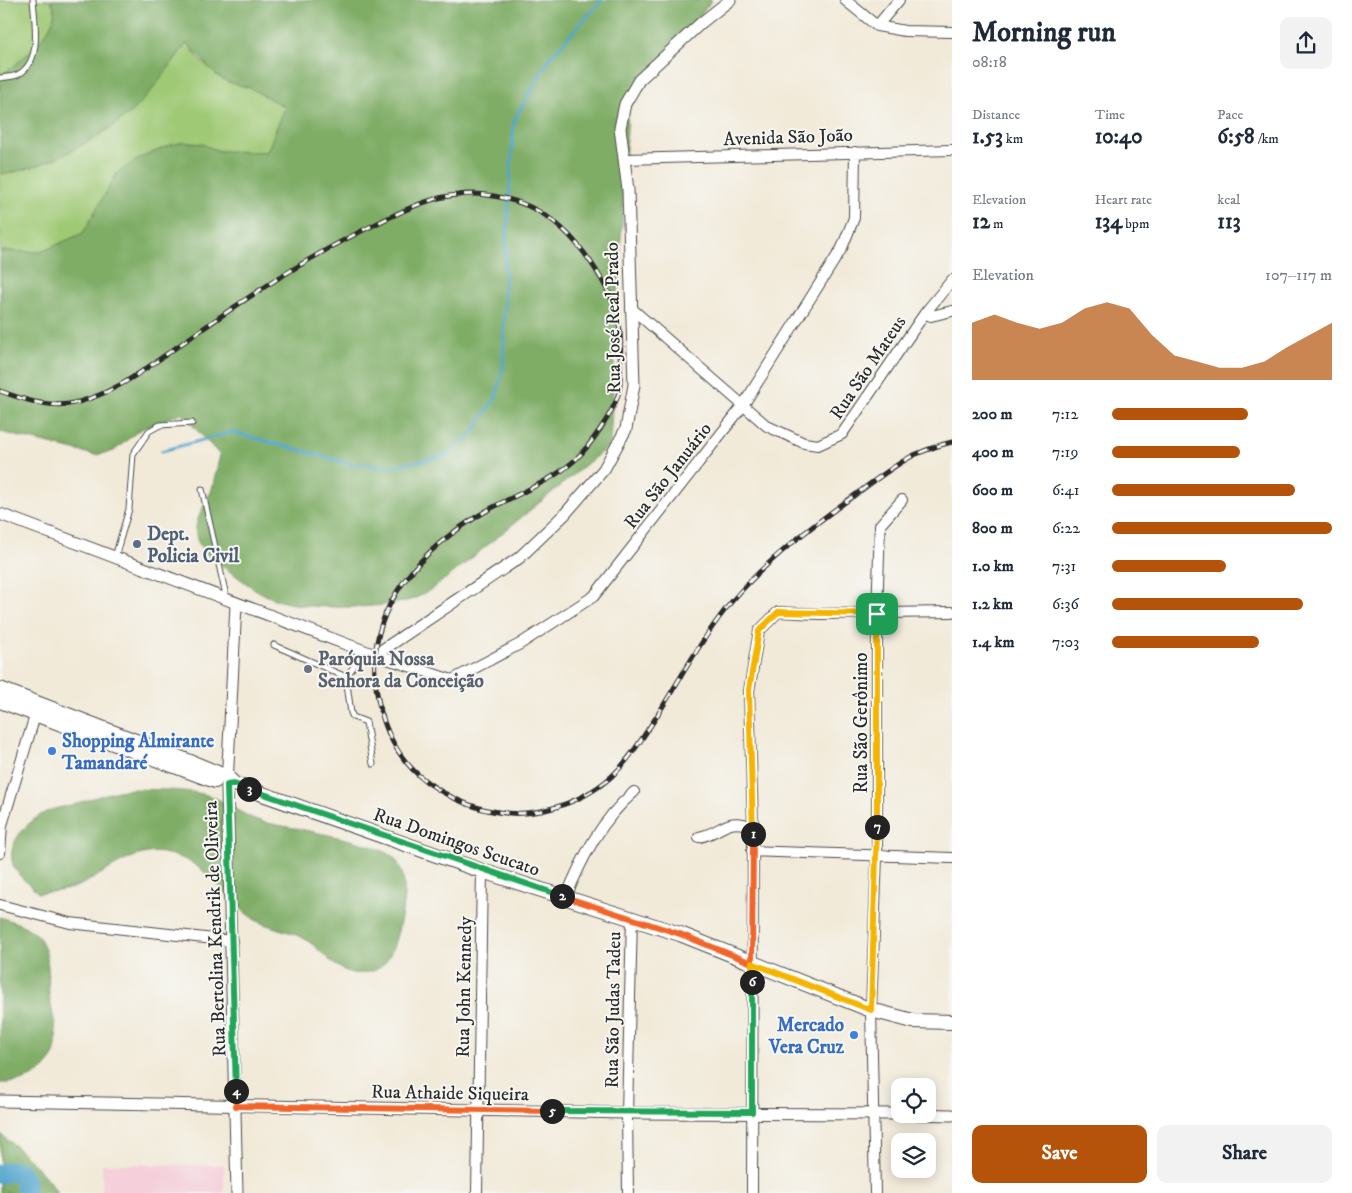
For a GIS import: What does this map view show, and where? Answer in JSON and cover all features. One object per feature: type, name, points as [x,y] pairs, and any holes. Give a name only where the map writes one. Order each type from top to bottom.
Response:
[{"type":"main road","name":"Rua Domingos Scucato","points":[[0,689],[37,709],[229,782],[482,871],[632,919],[752,963],[871,1010],[913,1020],[952,1022]]},
{"type":"main road","name":"Rua Domingos Scucato","points":[[0,701],[37,709]]},
{"type":"street","name":"Rua José Real Prado","points":[[370,653],[519,558],[565,514],[604,469],[626,429],[634,385],[626,159],[620,128],[625,104],[639,80],[701,23],[730,0]]},
{"type":"street","points":[[845,0],[877,26],[904,31],[952,32]]},
{"type":"street","points":[[877,26],[900,0]]},
{"type":"street","name":"Avenida São João","points":[[626,159],[952,150]]},
{"type":"street","name":"Rua São Januário","points":[[370,653],[452,680],[520,644],[594,596],[742,407],[842,248],[854,218],[855,152]]},
{"type":"street","name":"Rua São Mateus","points":[[632,308],[742,407],[767,426],[804,443],[818,445],[842,434],[925,313],[952,280]]},
{"type":"street","points":[[925,313],[931,316],[952,311]]},
{"type":"street","name":"Rua São Gerônimo","points":[[875,1193],[871,1010],[877,855],[877,614],[880,526],[902,500]]},
{"type":"street","points":[[0,514],[370,653]]},
{"type":"street","name":"Rua Bertolina Kendrik de Oliveira","points":[[232,602],[229,782],[237,1193]]},
{"type":"street","points":[[752,1193],[753,827],[749,690],[759,631],[778,612],[877,614],[952,612]]},
{"type":"street","points":[[0,853],[2,825],[37,709]]},
{"type":"street","points":[[566,898],[592,841],[614,809],[634,792]]},
{"type":"street","points":[[699,837],[729,823],[742,823],[753,827]]},
{"type":"street","points":[[752,851],[952,858]]},
{"type":"street","name":"Rua John Kennedy","points":[[477,1193],[482,871]]},
{"type":"street","points":[[0,905],[70,923],[232,941]]},
{"type":"street","name":"Rua São Judas Tadeu","points":[[628,1193],[627,1112],[632,919]]},
{"type":"street","name":"Rua Athaide Siqueira","points":[[0,1102],[627,1112],[891,1114]]},
{"type":"street","points":[[936,1115],[952,1115]]},
{"type":"lane","points":[[0,78],[19,75],[32,62],[35,37],[33,0]]},
{"type":"lane","points":[[115,557],[129,509],[133,454],[149,431],[160,425],[192,422]]},
{"type":"lane","points":[[202,490],[232,602]]},
{"type":"lane","points":[[274,646],[346,677]]},
{"type":"lane","points":[[346,677],[370,653]]},
{"type":"lane","points":[[346,677],[351,713],[353,717],[366,722],[373,764]]},
{"type":"shaded area","points":[[102,1164],[224,1165],[224,1193],[102,1193]]},
{"type":"green space","points":[[0,0],[50,0],[54,9],[53,20],[39,42],[18,63],[0,76]]},
{"type":"green space","points":[[50,0],[712,0],[628,109],[610,445],[432,589],[410,600],[398,603],[363,607],[324,607],[289,603],[265,595],[218,563],[201,547],[196,535],[197,522],[212,489],[220,455],[181,413],[139,430],[114,451],[95,455],[0,432],[0,251],[41,252],[83,233],[117,173],[140,158],[170,145],[184,142],[202,144],[219,151],[267,152],[285,107],[250,88],[228,82],[217,76],[187,43],[141,102],[106,131],[71,151],[34,167],[0,174],[0,76],[29,53],[47,31],[53,20],[54,9]]},
{"type":"green space","points":[[187,43],[201,61],[228,82],[250,88],[285,107],[267,152],[219,151],[202,144],[117,173],[83,233],[41,252],[0,251],[0,174],[34,167],[71,151],[106,131],[141,102]]},
{"type":"green space","points":[[132,789],[176,790],[203,794],[211,796],[247,816],[263,822],[354,841],[386,852],[400,866],[404,884],[402,913],[394,946],[388,959],[379,968],[364,973],[355,973],[340,968],[301,937],[254,919],[201,869],[190,862],[163,853],[141,854],[80,885],[54,892],[38,893],[16,871],[12,858],[15,842],[25,828],[39,816],[46,812],[95,797]]},
{"type":"green space","points":[[0,917],[32,931],[43,945],[47,958],[49,995],[55,1028],[56,1045],[48,1064],[32,1077],[11,1083],[0,1083]]},
{"type":"green space","points":[[0,1134],[31,1161],[58,1193],[0,1193]]},
{"type":"waterway","points":[[162,451],[232,432],[351,464],[388,467],[445,456],[472,434],[496,397],[503,367],[505,263],[514,121],[550,57],[602,0]]},
{"type":"waterway","points":[[0,1174],[10,1171],[20,1172],[25,1180],[26,1193]]},
{"type":"railway","points":[[0,391],[42,403],[60,405],[100,395],[144,370],[232,309],[305,262],[356,234],[419,204],[448,196],[467,194],[494,196],[528,206],[554,221],[576,242],[585,254],[602,280],[616,309],[621,344],[620,385],[616,400],[601,428],[588,446],[566,468],[464,525],[421,561],[389,605],[380,630],[375,658],[378,701],[392,740],[407,763],[427,782],[453,798],[481,809],[511,813],[541,811],[558,806],[582,796],[613,776],[626,761],[655,719],[722,613],[760,571],[806,531],[891,469],[914,455],[952,442]]},
{"type":"place","name":"Dept. Policia Civil","points":[[137,544]]},
{"type":"place","name":"Paróquia Nossa Senhora da Conceição","points":[[308,669]]},
{"type":"place","name":"Shopping Almirante Tamandaré","points":[[52,751]]},
{"type":"place","name":"Mercado Vera Cruz","points":[[854,1035]]},
{"type":"route","points":[[877,614],[778,612],[759,631],[749,690],[753,827],[752,963],[680,934],[482,871],[234,784],[227,785],[236,1106],[752,1112],[752,963],[871,1010],[877,855],[877,614]]}]
